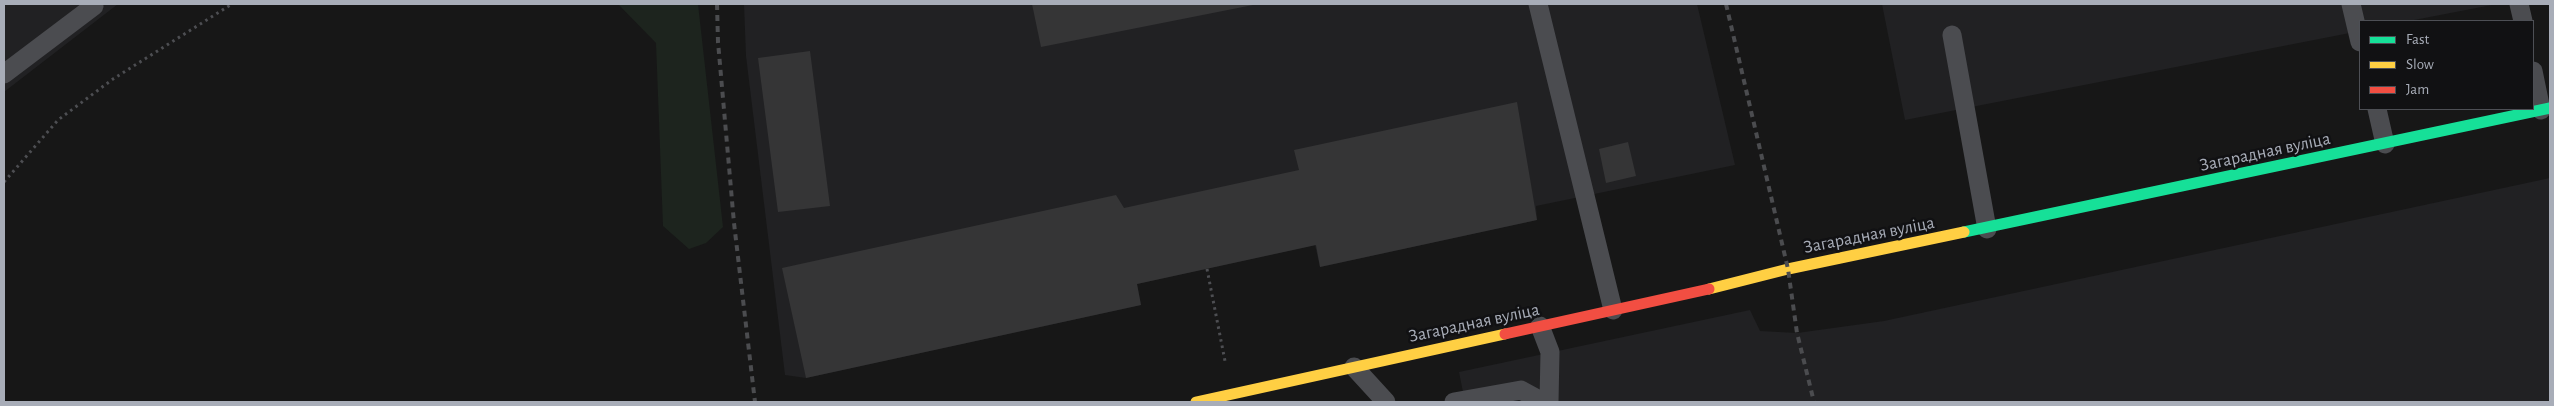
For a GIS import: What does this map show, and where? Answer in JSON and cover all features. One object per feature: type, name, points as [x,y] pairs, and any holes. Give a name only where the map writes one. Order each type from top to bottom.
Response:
[{"type":"main road","name":"Загарадная вуліца","points":[[1197,402],[1613,310],[1788,269],[1987,229],[2546,110]]},
{"type":"lane","points":[[1538,4],[1613,310]]},
{"type":"lane","points":[[2351,4],[2359,38]]},
{"type":"lane","points":[[2519,4],[2523,20]]},
{"type":"lane","points":[[4,74],[94,6]]},
{"type":"lane","points":[[1952,35],[1987,229]]},
{"type":"lane","points":[[2534,74],[2546,110]]},
{"type":"lane","points":[[2376,110],[2385,144]]},
{"type":"lane","points":[[1540,326],[1550,352],[1549,402]]},
{"type":"lane","points":[[1354,367],[1386,402]]},
{"type":"lane","points":[[1454,402],[1521,390],[1543,402]]},
{"type":"path","points":[[4,182],[58,120],[113,79],[232,4]]},
{"type":"path","points":[[1207,269],[1232,394]]},
{"type":"shaded area","points":[[4,4],[118,4],[4,92]]},
{"type":"shaded area","points":[[618,4],[698,4],[723,227],[706,243],[689,249],[663,226],[656,43]]},
{"type":"shaded area","points":[[744,4],[1697,4],[1735,165],[1536,206],[1537,220],[1320,267],[1315,245],[1137,284],[1141,305],[806,378],[785,375],[746,56]]},
{"type":"shaded area","points":[[1882,4],[2497,4],[2414,20],[2359,20],[2359,31],[1905,120]]},
{"type":"shaded area","points":[[2550,178],[2550,402],[1465,402],[1459,372],[1750,310],[1760,331],[1797,333],[1884,321]]},
{"type":"building","points":[[1032,4],[1253,4],[1253,5],[1041,47]]},
{"type":"building","points":[[810,51],[830,206],[778,212],[758,58]]},
{"type":"building","points":[[1517,102],[1537,220],[1320,267],[1316,245],[1137,284],[1141,305],[806,378],[782,268],[1116,195],[1124,208],[1299,170],[1294,150]]},
{"type":"building","points":[[1628,142],[1636,176],[1606,183],[1599,149]]},
{"type":"railway","points":[[717,4],[718,42],[734,223],[755,402]]},
{"type":"railway","points":[[1726,4],[1788,269],[1797,333],[1814,402]]},
{"type":"traffic: fast","points":[[1964,232],[2550,108]]},
{"type":"traffic: slow","points":[[1709,289],[1788,269],[1964,232]]},
{"type":"traffic: slow","points":[[1196,402],[1505,334]]},
{"type":"traffic: jam","points":[[1505,334],[1709,289]]}]
